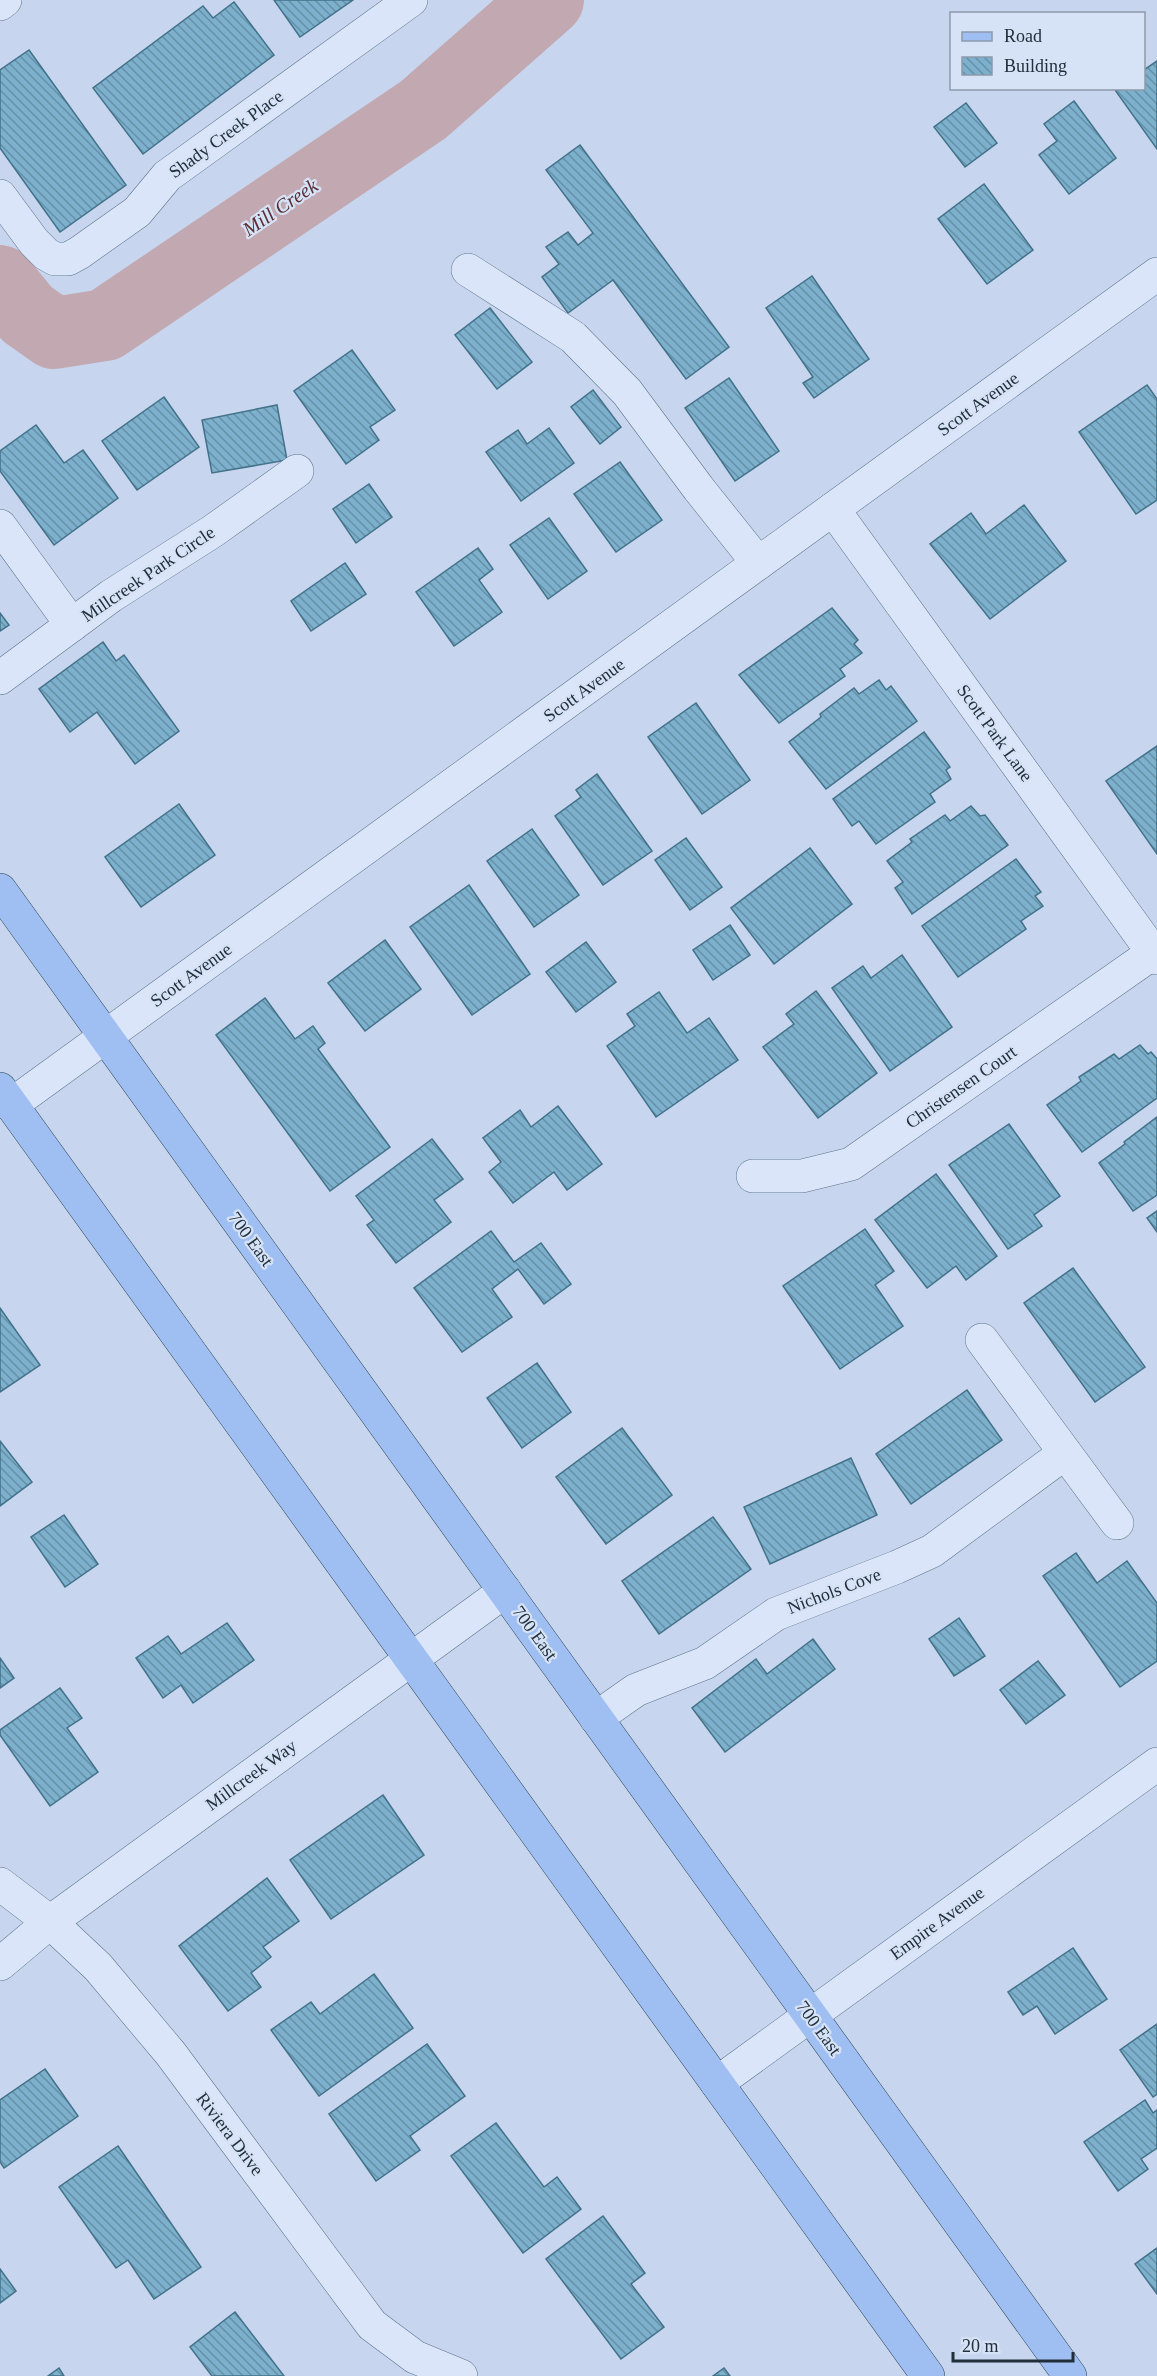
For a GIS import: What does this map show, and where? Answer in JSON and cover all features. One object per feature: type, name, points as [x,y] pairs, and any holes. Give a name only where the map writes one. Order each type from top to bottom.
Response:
[{"type":"main road","name":"700 East","points":[[0,890],[1070,2376]]},
{"type":"main road","points":[[5,1097],[928,2376]]},
{"type":"street","points":[[0,4],[5,0]]},
{"type":"street","name":"Shady Creek Place","points":[[0,196],[34,242],[46,254],[55,259],[68,259],[137,212],[167,176],[411,0]]},
{"type":"street","points":[[468,270],[573,337],[627,392],[699,489],[758,563]]},
{"type":"street","name":"Scott Avenue","points":[[5,1097],[105,1036],[1157,274]]},
{"type":"street","name":"Millcreek Park Circle","points":[[0,678],[111,596],[213,531],[297,471]]},
{"type":"street","name":"Scott Park Lane","points":[[833,509],[1155,955]]},
{"type":"street","points":[[0,526],[72,625]]},
{"type":"street","name":"Christensen Court","points":[[753,1176],[802,1176],[851,1164],[1155,955]]},
{"type":"street","points":[[982,1340],[1117,1523]]},
{"type":"street","name":"Nichols Cove","points":[[596,1718],[636,1690],[705,1663],[776,1614],[932,1551],[1065,1453]]},
{"type":"street","name":"Millcreek Way","points":[[0,1964],[50,1922],[505,1591]]},
{"type":"street","name":"Empire Avenue","points":[[717,2083],[1157,1764]]},
{"type":"street","name":"Riviera Drive","points":[[0,1884],[50,1922],[99,1967],[171,2054],[372,2325],[415,2357],[461,2376]]},
{"type":"building","points":[[274,0],[353,0],[300,37]]},
{"type":"building","points":[[234,2],[274,55],[143,154],[93,88],[203,6],[213,18]]},
{"type":"building","points":[[29,50],[126,185],[60,232],[0,148],[0,70]]},
{"type":"building","points":[[1157,61],[1157,149],[1115,90],[1145,90],[1145,69]]},
{"type":"building","points":[[1074,101],[1116,158],[1069,194],[1039,155],[1057,141],[1044,124]]},
{"type":"building","points":[[966,103],[997,143],[965,167],[934,127]]},
{"type":"building","points":[[580,145],[729,347],[686,379],[613,280],[568,313],[542,277],[559,264],[546,247],[568,232],[578,245],[593,233],[546,170]]},
{"type":"building","points":[[984,184],[1033,250],[987,284],[938,219]]},
{"type":"building","points":[[812,276],[869,359],[814,398],[803,383],[813,377],[766,308]]},
{"type":"building","points":[[490,308],[532,362],[497,389],[455,335]]},
{"type":"building","points":[[352,350],[395,410],[370,427],[379,440],[346,464],[294,391]]},
{"type":"building","points":[[729,378],[779,451],[735,481],[685,408]]},
{"type":"building","points":[[1147,385],[1157,399],[1157,500],[1136,514],[1079,432]]},
{"type":"building","points":[[593,390],[621,427],[600,444],[571,407]]},
{"type":"building","points":[[164,397],[199,447],[137,490],[102,441]]},
{"type":"building","points":[[277,405],[287,460],[212,473],[202,420]]},
{"type":"building","points":[[36,425],[64,463],[83,450],[118,498],[54,545],[0,471],[0,451]]},
{"type":"building","points":[[549,428],[574,463],[521,501],[486,452],[518,430],[527,444]]},
{"type":"building","points":[[620,462],[662,520],[616,552],[574,494]]},
{"type":"building","points":[[369,484],[392,517],[356,543],[333,509]]},
{"type":"building","points":[[1024,505],[1066,561],[990,619],[930,544],[971,513],[986,534]]},
{"type":"building","points":[[549,518],[587,571],[548,599],[510,545]]},
{"type":"building","points":[[478,548],[493,569],[479,580],[502,612],[454,646],[416,592]]},
{"type":"building","points":[[345,563],[366,594],[311,631],[291,601]]},
{"type":"building","points":[[832,608],[858,640],[854,644],[862,653],[840,669],[845,676],[779,723],[739,675]]},
{"type":"building","points":[[0,613],[9,625],[0,631]]},
{"type":"building","points":[[103,642],[116,661],[124,655],[179,731],[135,764],[97,712],[70,732],[39,689]]},
{"type":"building","points":[[879,680],[886,690],[891,686],[917,721],[826,789],[789,742],[854,688],[859,694]]},
{"type":"building","points":[[696,703],[750,780],[702,814],[648,737]]},
{"type":"building","points":[[924,732],[950,767],[946,770],[951,779],[930,794],[935,802],[876,844],[859,821],[852,826],[833,799]]},
{"type":"building","points":[[1157,746],[1157,854],[1106,781]]},
{"type":"building","points":[[597,774],[652,851],[603,885],[555,816],[581,797],[576,790]]},
{"type":"building","points":[[179,804],[215,855],[141,907],[105,857]]},
{"type":"building","points":[[971,806],[980,816],[985,815],[1008,845],[912,914],[895,888],[903,882],[887,861],[912,842],[910,839],[945,815],[950,821]]},
{"type":"building","points":[[532,829],[579,895],[534,927],[487,861]]},
{"type":"building","points":[[686,838],[722,887],[690,910],[655,860]]},
{"type":"building","points":[[810,848],[852,904],[774,964],[731,908]]},
{"type":"building","points":[[1016,859],[1041,892],[1035,896],[1043,906],[1021,921],[1026,929],[958,977],[922,926]]},
{"type":"building","points":[[469,885],[530,974],[472,1015],[410,927]]},
{"type":"building","points":[[730,925],[750,955],[713,980],[693,950]]},
{"type":"building","points":[[385,940],[421,989],[365,1031],[328,983]]},
{"type":"building","points":[[586,942],[616,982],[576,1012],[546,972]]},
{"type":"building","points":[[902,955],[952,1027],[890,1071],[832,988],[863,966],[871,978]]},
{"type":"building","points":[[816,991],[877,1073],[818,1118],[763,1047],[794,1024],[786,1014]]},
{"type":"building","points":[[659,992],[687,1033],[709,1018],[738,1060],[656,1117],[607,1046],[635,1026],[627,1014]]},
{"type":"building","points":[[265,998],[295,1039],[313,1026],[325,1043],[318,1049],[390,1147],[330,1191],[216,1035]]},
{"type":"building","points":[[1140,1045],[1148,1054],[1151,1052],[1157,1059],[1157,1098],[1082,1152],[1047,1105],[1081,1081],[1079,1077],[1114,1054],[1119,1059]]},
{"type":"building","points":[[558,1106],[602,1164],[567,1190],[554,1172],[513,1203],[489,1172],[501,1162],[483,1138],[520,1110],[531,1127]]},
{"type":"building","points":[[1157,1117],[1157,1195],[1133,1211],[1099,1163]]},
{"type":"building","points":[[1009,1124],[1060,1196],[1034,1215],[1042,1226],[1008,1249],[949,1165]]},
{"type":"building","points":[[432,1139],[463,1179],[434,1200],[451,1222],[396,1263],[367,1225],[374,1220],[356,1196]]},
{"type":"building","points":[[936,1174],[997,1256],[966,1280],[956,1266],[927,1288],[875,1220]]},
{"type":"building","points":[[1157,1211],[1157,1232],[1147,1218]]},
{"type":"building","points":[[865,1229],[894,1271],[875,1285],[903,1326],[840,1369],[783,1286]]},
{"type":"building","points":[[491,1231],[514,1262],[541,1243],[571,1284],[544,1304],[518,1269],[492,1289],[512,1317],[462,1352],[414,1288]]},
{"type":"building","points":[[1073,1268],[1145,1367],[1095,1402],[1024,1303]]},
{"type":"building","points":[[0,1308],[40,1365],[0,1392]]},
{"type":"building","points":[[537,1363],[571,1412],[522,1448],[487,1398]]},
{"type":"building","points":[[967,1390],[1002,1440],[911,1504],[876,1454]]},
{"type":"building","points":[[622,1428],[672,1495],[606,1544],[556,1477]]},
{"type":"building","points":[[0,1441],[32,1482],[0,1506]]},
{"type":"building","points":[[851,1458],[877,1515],[770,1564],[744,1507]]},
{"type":"building","points":[[64,1515],[98,1564],[65,1587],[31,1537]]},
{"type":"building","points":[[713,1517],[751,1569],[659,1634],[622,1581]]},
{"type":"building","points":[[1076,1553],[1097,1583],[1127,1561],[1157,1603],[1157,1661],[1120,1687],[1043,1576]]},
{"type":"building","points":[[959,1618],[985,1656],[954,1676],[929,1639]]},
{"type":"building","points":[[227,1623],[254,1660],[193,1703],[181,1685],[163,1698],[136,1658],[168,1636],[181,1654]]},
{"type":"building","points":[[813,1639],[835,1669],[725,1752],[692,1708],[756,1659],[767,1674]]},
{"type":"building","points":[[0,1658],[14,1678],[0,1688]]},
{"type":"building","points":[[1038,1661],[1065,1695],[1026,1724],[1000,1690]]},
{"type":"building","points":[[60,1688],[82,1718],[67,1728],[98,1772],[50,1806],[0,1735],[0,1730]]},
{"type":"building","points":[[383,1795],[424,1855],[331,1919],[290,1860]]},
{"type":"building","points":[[267,1878],[299,1921],[263,1947],[271,1957],[251,1973],[261,1987],[228,2011],[179,1946]]},
{"type":"building","points":[[1073,1948],[1107,1999],[1055,2034],[1037,2006],[1023,2015],[1008,1992]]},
{"type":"building","points":[[374,1974],[413,2028],[319,2096],[271,2030],[311,2002],[320,2014]]},
{"type":"building","points":[[1157,2024],[1157,2094],[1153,2097],[1120,2050]]},
{"type":"building","points":[[427,2044],[465,2096],[410,2136],[420,2150],[376,2181],[329,2114]]},
{"type":"building","points":[[45,2069],[78,2116],[4,2168],[0,2162],[0,2100]]},
{"type":"building","points":[[1145,2100],[1153,2113],[1157,2110],[1157,2148],[1141,2159],[1148,2169],[1118,2191],[1084,2142]]},
{"type":"building","points":[[496,2123],[544,2187],[557,2177],[581,2209],[523,2253],[451,2156]]},
{"type":"building","points":[[118,2146],[201,2267],[154,2299],[128,2260],[116,2268],[59,2187]]},
{"type":"building","points":[[603,2216],[645,2273],[631,2284],[664,2327],[621,2359],[546,2259]]},
{"type":"building","points":[[1157,2248],[1157,2294],[1135,2264]]},
{"type":"building","points":[[0,2269],[16,2291],[0,2303]]},
{"type":"building","points":[[235,2312],[284,2376],[212,2376],[190,2347]]},
{"type":"building","points":[[59,2368],[64,2376],[48,2376]]},
{"type":"building","points":[[724,2368],[730,2376],[713,2376]]},
{"type":"waterway","name":"Mill Creek","points":[[0,281],[27,314],[54,333],[105,325],[423,110],[548,0]]}]
